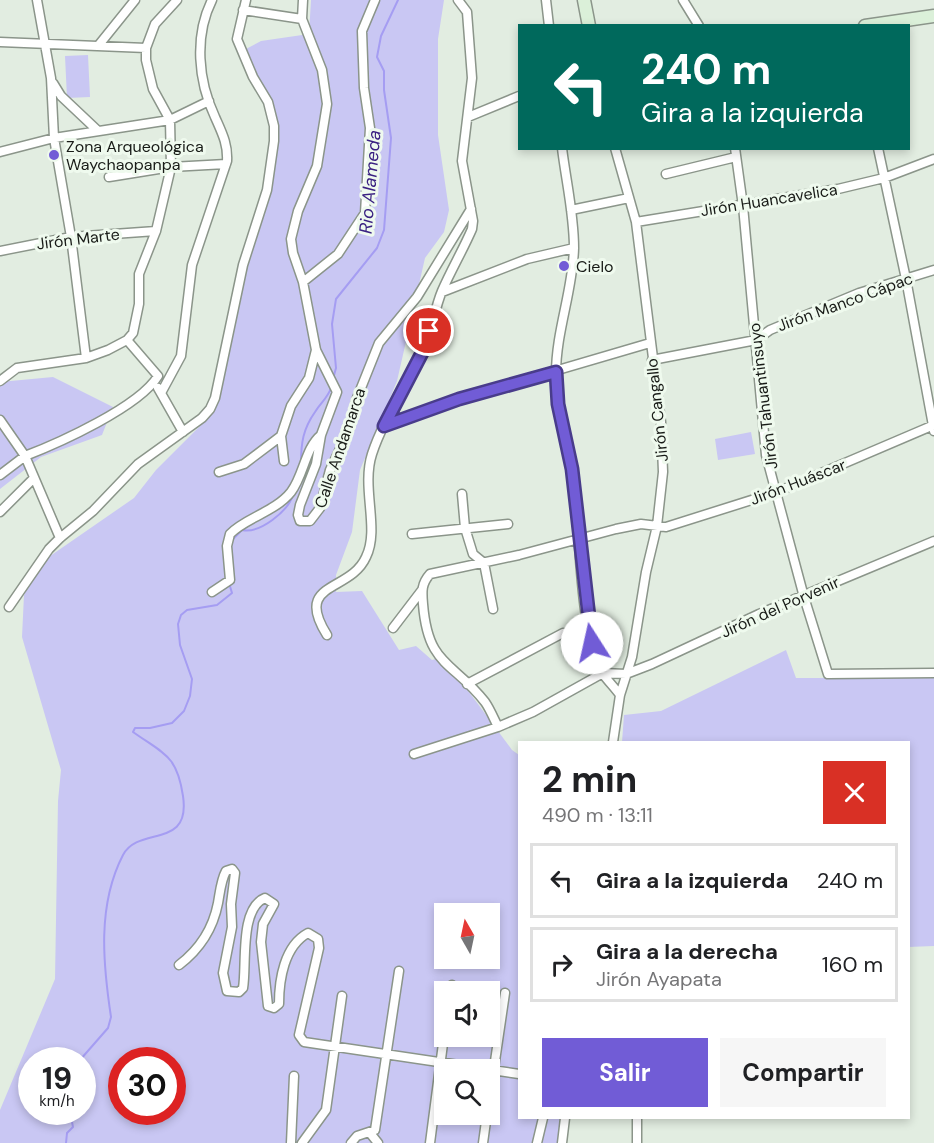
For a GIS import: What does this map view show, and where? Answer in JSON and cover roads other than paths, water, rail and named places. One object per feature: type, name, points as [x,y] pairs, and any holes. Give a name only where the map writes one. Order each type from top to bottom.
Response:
[{"type":"street","points":[[38,0],[51,78],[54,138],[86,358]]},
{"type":"street","points":[[98,46],[135,0]]},
{"type":"street","points":[[0,381],[17,368],[86,358],[127,340],[137,322],[139,274],[156,231],[171,167],[170,120],[153,89],[146,60],[146,48],[155,24],[177,0]]},
{"type":"street","points":[[161,393],[181,356],[192,265],[226,164],[227,143],[209,101],[203,74],[200,33],[212,0]]},
{"type":"street","points":[[9,607],[49,549],[60,538],[93,511],[138,464],[183,432],[210,409],[243,265],[255,236],[270,175],[274,126],[268,102],[253,77],[237,39],[246,0]]},
{"type":"street","name":"Calle Andamarca","points":[[303,0],[302,19],[322,70],[327,104],[317,166],[298,211],[291,239],[292,253],[303,282],[319,361],[337,392],[321,435],[316,464],[300,505],[298,515],[300,521],[305,523],[317,515],[330,470],[348,432],[357,398],[378,343],[417,297],[471,209]]},
{"type":"street","points":[[303,282],[338,254],[365,213],[370,128],[363,70],[362,31],[375,0]]},
{"type":"street","points":[[327,635],[315,609],[317,600],[322,592],[363,565],[370,550],[372,538],[368,475],[384,426],[423,351],[442,292],[472,229],[471,209],[462,161],[472,78],[468,23],[463,4],[458,0]]},
{"type":"street","points":[[546,0],[549,24]]},
{"type":"street","points":[[584,0],[589,24]]},
{"type":"street","points":[[682,0],[698,24]]},
{"type":"street","points":[[243,10],[302,19]]},
{"type":"street","points":[[879,24],[934,16]]},
{"type":"street","points":[[0,42],[146,48]]},
{"type":"street","points":[[51,78],[61,96],[98,130]]},
{"type":"street","points":[[468,117],[518,96]]},
{"type":"street","points":[[0,152],[54,138],[170,120],[209,101]]},
{"type":"street","points":[[562,150],[574,248],[571,277],[559,333],[556,372],[558,404],[572,469],[588,622],[603,673],[620,695]]},
{"type":"street","name":"Jirón Cangallo","points":[[613,741],[620,695],[632,657],[646,573],[657,525],[663,472],[661,422],[636,222],[616,150]]},
{"type":"street","points":[[878,150],[934,427]]},
{"type":"street","points":[[666,174],[735,153]]},
{"type":"street","name":"Jirón Tahuantinsuyo","points":[[735,153],[743,206],[766,455],[804,597],[828,674],[934,673]]},
{"type":"street","name":"Jirón Huancavelica","points":[[636,222],[700,210],[795,198],[884,178],[934,159]]},
{"type":"street","points":[[109,177],[171,167],[226,164]]},
{"type":"street","points":[[571,210],[628,198]]},
{"type":"street","name":"Jirón Marte","points":[[0,251],[70,237],[156,231]]},
{"type":"street","points":[[442,292],[527,260],[574,248]]},
{"type":"street","name":"Jirón Manco Cápac","points":[[652,360],[756,340],[770,330],[859,293],[934,270]]},
{"type":"street","points":[[0,475],[25,456],[54,445],[119,410],[154,381],[158,376],[157,372],[127,340]]},
{"type":"street","points":[[384,426],[459,399],[650,343]]},
{"type":"street","points":[[284,461],[281,436],[291,406],[309,378],[316,350]]},
{"type":"street","points":[[154,381],[183,432]]},
{"type":"street","points":[[0,420],[25,456],[60,538]]},
{"type":"street","name":"Jirón Huáscar","points":[[422,591],[424,580],[430,574],[440,570],[484,563],[641,524],[666,526],[777,492],[934,427]]},
{"type":"street","points":[[212,592],[230,580],[227,546],[230,534],[268,512],[289,494],[304,469],[311,446],[321,435]]},
{"type":"street","points":[[219,472],[244,464],[281,436]]},
{"type":"street","points":[[0,512],[34,478]]},
{"type":"street","points":[[462,494],[465,528],[473,554],[484,563],[493,609]]},
{"type":"street","points":[[412,534],[508,524]]},
{"type":"street","name":"Jirón del Porvenir","points":[[626,674],[934,541]]},
{"type":"street","points":[[422,591],[429,639],[443,663],[485,703],[498,727]]},
{"type":"street","points":[[393,628],[422,591]]},
{"type":"street","points":[[467,684],[563,633]]},
{"type":"street","points":[[414,754],[498,727],[533,712],[603,673],[626,674]]},
{"type":"street","points":[[179,965],[193,954],[208,934],[216,916],[223,877],[226,871],[232,869],[236,873],[231,904],[232,927],[223,973],[227,991],[238,992],[243,988],[243,947],[253,911],[262,899],[272,901],[273,908],[263,924],[261,942],[268,1006],[274,1008],[279,1004],[279,981],[296,943],[304,935],[314,934],[318,939],[319,948],[299,1038],[304,1042],[434,1062]]},
{"type":"street","points":[[351,1143],[357,1136],[375,1131],[399,971]]},
{"type":"street","points":[[496,1059],[505,993]]},
{"type":"street","points":[[302,1143],[326,1110],[333,1047],[342,996]]},
{"type":"street","points":[[500,1071],[518,1074]]},
{"type":"street","points":[[291,1143],[294,1076]]},
{"type":"street","points":[[430,1143],[434,1114]]},
{"type":"street","points":[[537,1143],[543,1119]]},
{"type":"street","points":[[562,1143],[565,1119]]},
{"type":"street","points":[[637,1119],[637,1143]]},
{"type":"street","points":[[483,1143],[485,1125]]},
{"type":"street","points":[[370,1133],[378,1143]]},
{"type":"waterway","name":"Rio Alameda","points":[[333,379],[336,368],[332,324],[336,299],[377,248],[384,230],[391,138],[384,90],[384,71],[377,57],[381,36],[398,0]]},
{"type":"waterway","name":"Rio Alameda","points":[[301,463],[305,430],[331,388]]},
{"type":"waterway","name":"Rio Alameda","points":[[232,540],[242,530],[257,528],[272,520],[285,508],[293,495]]},
{"type":"waterway","name":"Rio Alameda","points":[[91,1047],[108,1028],[111,1017],[104,935],[109,894],[115,874],[123,855],[130,846],[172,830],[179,824],[183,813],[183,796],[173,764],[161,751],[133,732],[135,728],[150,728],[172,723],[184,711],[190,696],[192,679],[180,645],[178,624],[181,615],[187,610],[217,605],[232,593],[229,583]]},
{"type":"waterway","name":"Rio Alameda","points":[[66,1143],[67,1133],[73,1125]]},
{"type":"place","name":"Zona Arqueológica Waychaopanpa","points":[[54,155]]},
{"type":"place","name":"Cielo","points":[[564,266]]}]
